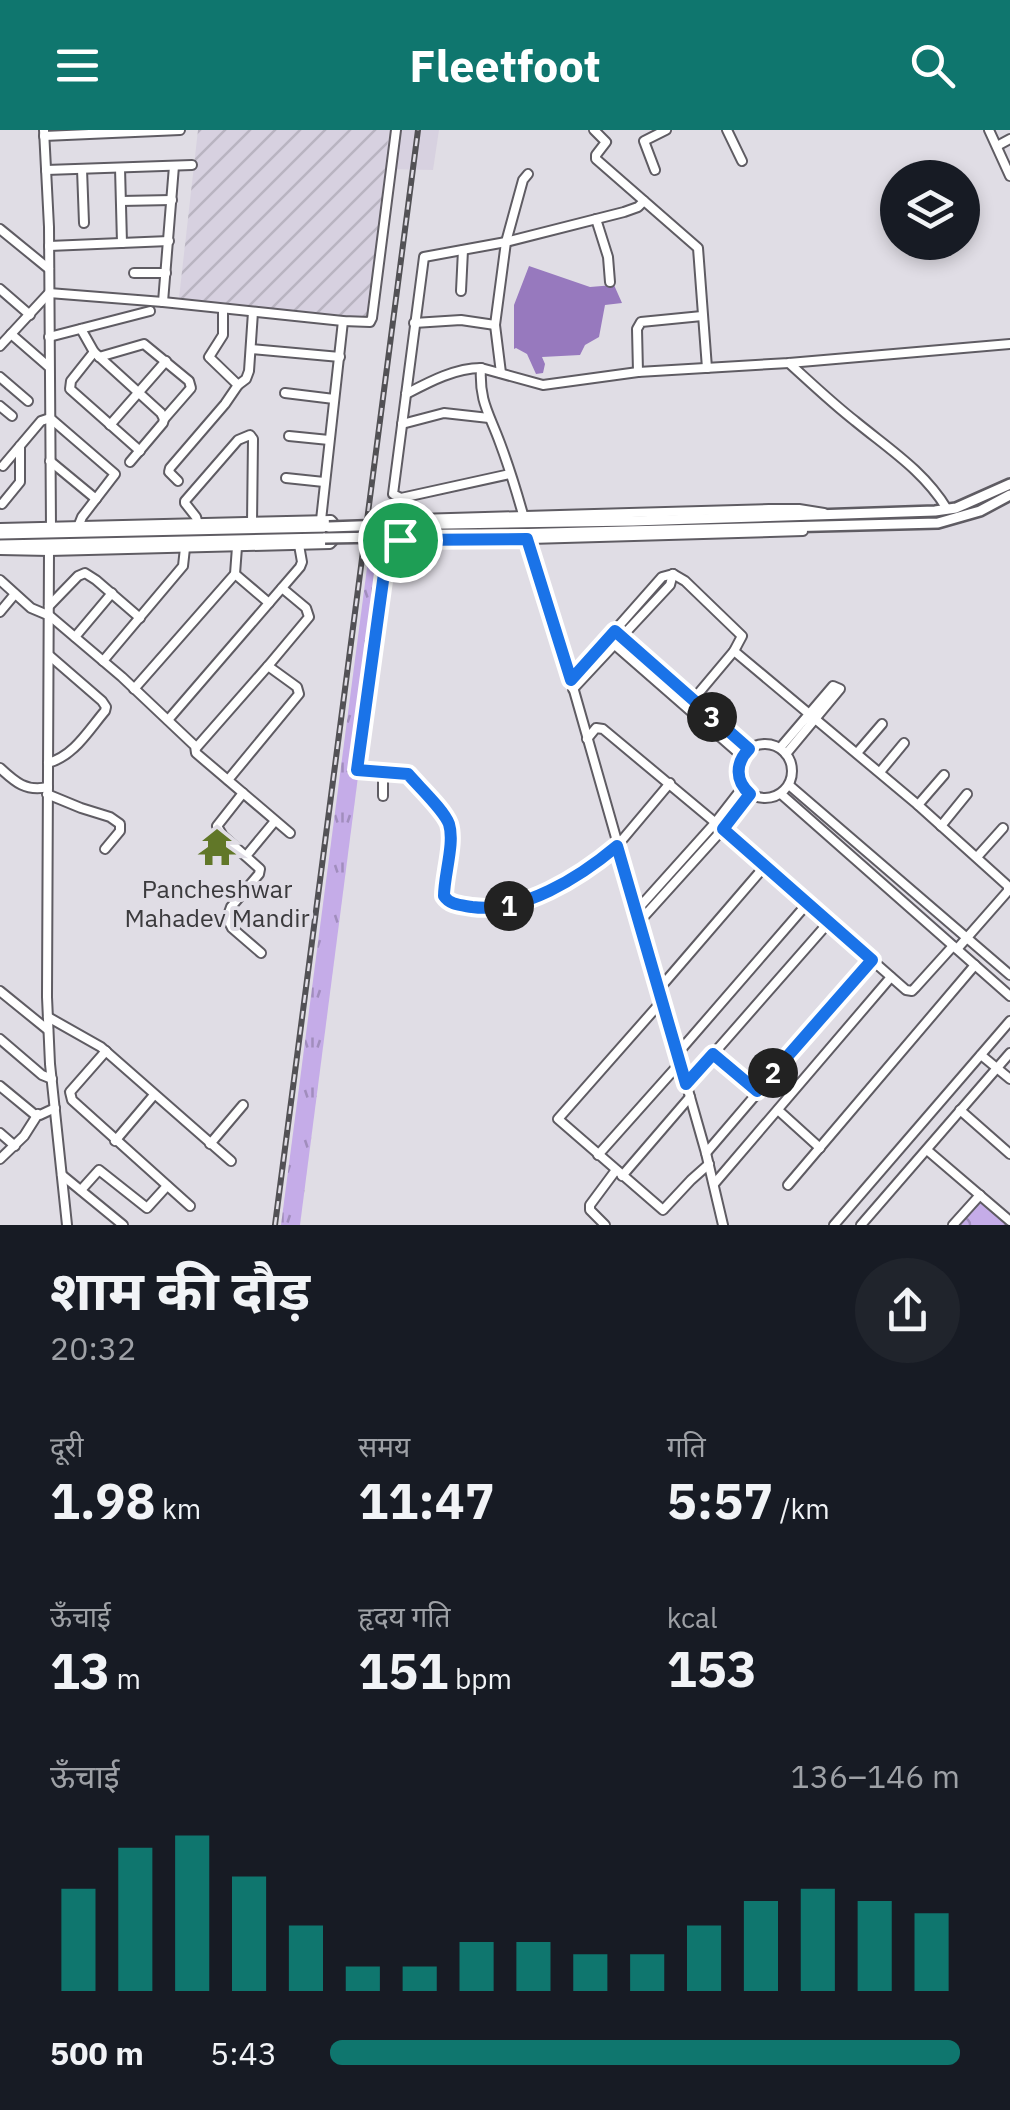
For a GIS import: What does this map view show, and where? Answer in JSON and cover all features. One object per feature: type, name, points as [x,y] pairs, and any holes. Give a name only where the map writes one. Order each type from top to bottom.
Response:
[{"type":"main road","points":[[0,531],[828,515],[947,509],[1010,484]]},
{"type":"main road","points":[[0,548],[951,521],[1010,495]]},
{"type":"street","points":[[51,528],[44,133],[180,130]]},
{"type":"street","points":[[49,293],[366,323],[372,318],[396,130]]},
{"type":"street","points":[[594,130],[606,142],[596,159],[698,248],[707,368]]},
{"type":"street","points":[[656,170],[644,143],[654,132],[666,130]]},
{"type":"street","points":[[727,130],[742,161]]},
{"type":"street","points":[[989,130],[1010,176]]},
{"type":"street","points":[[996,146],[1010,139]]},
{"type":"street","points":[[46,170],[192,165]]},
{"type":"street","points":[[163,302],[174,166]]},
{"type":"street","points":[[120,168],[122,243]]},
{"type":"street","points":[[82,169],[84,224]]},
{"type":"street","points":[[501,373],[495,325],[506,242],[528,174]]},
{"type":"street","points":[[121,201],[172,200]]},
{"type":"street","points":[[510,474],[396,497],[392,490],[424,257],[506,242],[631,210],[644,201]]},
{"type":"street","points":[[596,219],[608,258],[610,282]]},
{"type":"street","points":[[0,229],[49,269]]},
{"type":"street","points":[[49,246],[169,241]]},
{"type":"street","points":[[461,291],[463,250]]},
{"type":"street","points":[[134,273],[166,272]]},
{"type":"street","points":[[0,289],[30,315]]},
{"type":"street","points":[[0,346],[49,293]]},
{"type":"street","points":[[223,309],[223,335],[209,357],[238,385]]},
{"type":"street","points":[[49,336],[150,311]]},
{"type":"street","points":[[178,481],[170,475],[170,468],[246,379],[253,312]]},
{"type":"street","points":[[638,372],[640,322],[702,316]]},
{"type":"street","points":[[414,323],[461,320],[495,325]]},
{"type":"street","points":[[325,523],[324,482],[342,321]]},
{"type":"street","points":[[81,328],[97,354],[164,418]]},
{"type":"street","points":[[11,334],[49,367]]},
{"type":"street","points":[[130,462],[163,423],[164,418],[191,388],[192,384],[144,344],[97,354],[69,385],[73,393],[140,450]]},
{"type":"street","points":[[406,394],[472,368],[543,384],[638,372],[789,364],[1010,344]]},
{"type":"street","points":[[251,349],[340,357]]},
{"type":"street","points":[[110,425],[166,361]]},
{"type":"street","points":[[789,364],[914,466],[947,509]]},
{"type":"street","points":[[482,368],[480,391],[524,518]]},
{"type":"street","points":[[0,377],[28,402]]},
{"type":"street","points":[[285,393],[334,400]]},
{"type":"street","points":[[0,406],[12,416]]},
{"type":"street","points":[[402,424],[444,413],[489,418]]},
{"type":"street","points":[[20,482],[2,465],[41,421],[50,418]]},
{"type":"street","points":[[50,418],[115,473],[78,527]]},
{"type":"street","points":[[198,524],[186,500],[238,440],[250,436],[252,523]]},
{"type":"street","points":[[289,436],[329,440]]},
{"type":"street","points":[[2,504],[20,482],[20,446]]},
{"type":"street","points":[[50,461],[96,498]]},
{"type":"street","points":[[286,478],[324,482]]},
{"type":"street","points":[[388,525],[417,519],[799,509],[828,515]]},
{"type":"street","points":[[0,531],[334,522],[332,543],[49,552],[0,548]]},
{"type":"street","points":[[670,783],[617,846],[564,884],[516,904],[490,908],[450,903],[444,896],[449,824],[408,774],[359,772],[357,768],[386,559],[393,538],[527,539],[783,532],[832,527]]},
{"type":"street","points":[[527,539],[690,1096],[723,1225]]},
{"type":"street","points":[[168,720],[302,562],[300,545]]},
{"type":"street","points":[[134,689],[234,574],[237,546]]},
{"type":"street","points":[[103,661],[183,566],[185,548]]},
{"type":"street","points":[[49,552],[48,1030],[67,1225]]},
{"type":"street","points":[[50,611],[78,576],[85,574],[140,618]]},
{"type":"street","points":[[234,574],[269,603]]},
{"type":"street","points":[[572,685],[619,634],[662,577],[673,574],[743,639],[692,701]]},
{"type":"street","points":[[0,580],[31,608],[50,611],[168,720],[196,748],[196,753],[290,833]]},
{"type":"street","points":[[196,748],[309,617],[306,608],[282,588]]},
{"type":"street","points":[[0,612],[16,594]]},
{"type":"street","points":[[75,638],[112,594]]},
{"type":"street","points":[[619,634],[746,753]]},
{"type":"street","points":[[611,642],[746,753]]},
{"type":"street","points":[[586,739],[596,728],[603,728],[906,990],[912,991],[967,938],[1009,889],[880,772],[734,651]]},
{"type":"street","points":[[48,762],[70,752],[106,707],[50,656]]},
{"type":"street","points":[[228,780],[299,694],[296,687],[268,666]]},
{"type":"street","points":[[783,751],[813,716]]},
{"type":"street","points":[[856,753],[882,724]]},
{"type":"street","points":[[880,772],[904,743]]},
{"type":"street","points":[[764,744],[783,751],[792,767],[789,785],[781,794],[766,799],[747,791],[738,772],[746,753],[764,744]]},
{"type":"street","points":[[0,768],[22,786],[48,790],[120,824],[120,831],[106,849]]},
{"type":"street","points":[[383,772],[384,796]]},
{"type":"street","points":[[918,805],[944,775]]},
{"type":"street","points":[[789,785],[1010,976]]},
{"type":"street","points":[[639,922],[747,791]]},
{"type":"street","points":[[243,793],[216,826],[260,869],[227,918],[232,928],[261,953]]},
{"type":"street","points":[[781,794],[1010,996]]},
{"type":"street","points":[[942,826],[967,794]]},
{"type":"street","points":[[246,856],[275,821]]},
{"type":"street","points":[[636,910],[719,826]]},
{"type":"street","points":[[977,857],[1003,828]]},
{"type":"street","points":[[659,989],[764,867]]},
{"type":"street","points":[[598,1154],[807,904]]},
{"type":"street","points":[[686,1084],[829,922]]},
{"type":"street","points":[[706,1153],[872,960]]},
{"type":"street","points":[[788,1185],[976,966]]},
{"type":"street","points":[[714,1184],[891,976]]},
{"type":"street","points":[[0,991],[48,1030]]},
{"type":"street","points":[[662,1001],[559,1116],[560,1122],[662,1210],[709,1164]]},
{"type":"street","points":[[48,1016],[106,1051],[231,1161]]},
{"type":"street","points":[[834,1225],[1010,1022]]},
{"type":"street","points":[[0,1039],[52,1079]]},
{"type":"street","points":[[106,1051],[70,1096],[72,1100],[190,1206]]},
{"type":"street","points":[[861,1225],[1010,1053]]},
{"type":"street","points":[[713,1054],[757,1091]]},
{"type":"street","points":[[981,1055],[1010,1079]]},
{"type":"street","points":[[0,1086],[30,1112],[38,1114],[56,1108]]},
{"type":"street","points":[[115,1140],[154,1096]]},
{"type":"street","points":[[606,1225],[590,1210],[590,1205],[690,1096]]},
{"type":"street","points":[[210,1144],[243,1105]]},
{"type":"street","points":[[778,1110],[820,1148]]},
{"type":"street","points":[[960,1110],[1010,1154]]},
{"type":"street","points":[[0,1159],[29,1131],[38,1114]]},
{"type":"street","points":[[0,1133],[15,1146]]},
{"type":"street","points":[[927,1150],[1010,1221]]},
{"type":"street","points":[[81,1190],[102,1171],[147,1208],[167,1186]]},
{"type":"street","points":[[62,1175],[124,1225]]},
{"type":"street","points":[[953,1225],[980,1195]]},
{"type":"shaded area","points":[[198,130],[389,130],[369,318],[179,298]]},
{"type":"shaded area","points":[[389,130],[439,130],[433,170],[384,169]]},
{"type":"shaded area","points":[[529,266],[590,287],[614,285],[622,303],[605,305],[599,337],[585,345],[580,355],[542,357],[543,373],[536,374],[527,354],[514,349],[514,305]]},
{"type":"green space","points":[[370,545],[388,545],[300,1225],[281,1225]]},
{"type":"green space","points":[[979,1199],[1009,1225],[957,1225]]},
{"type":"railway","points":[[275,1225],[418,130]]},
{"type":"place","name":"Pancheshwar Mahadev Mandir","points":[[217,847]]},
{"type":"route","points":[[527,539],[571,680],[615,631],[749,749],[742,756],[738,772],[743,788],[750,794],[723,829],[872,960],[757,1091],[713,1054],[686,1084],[617,846],[564,884],[516,904],[478,908],[450,903],[444,896],[449,824],[442,813],[404,772],[357,771],[386,559],[400,540],[527,539]]}]
